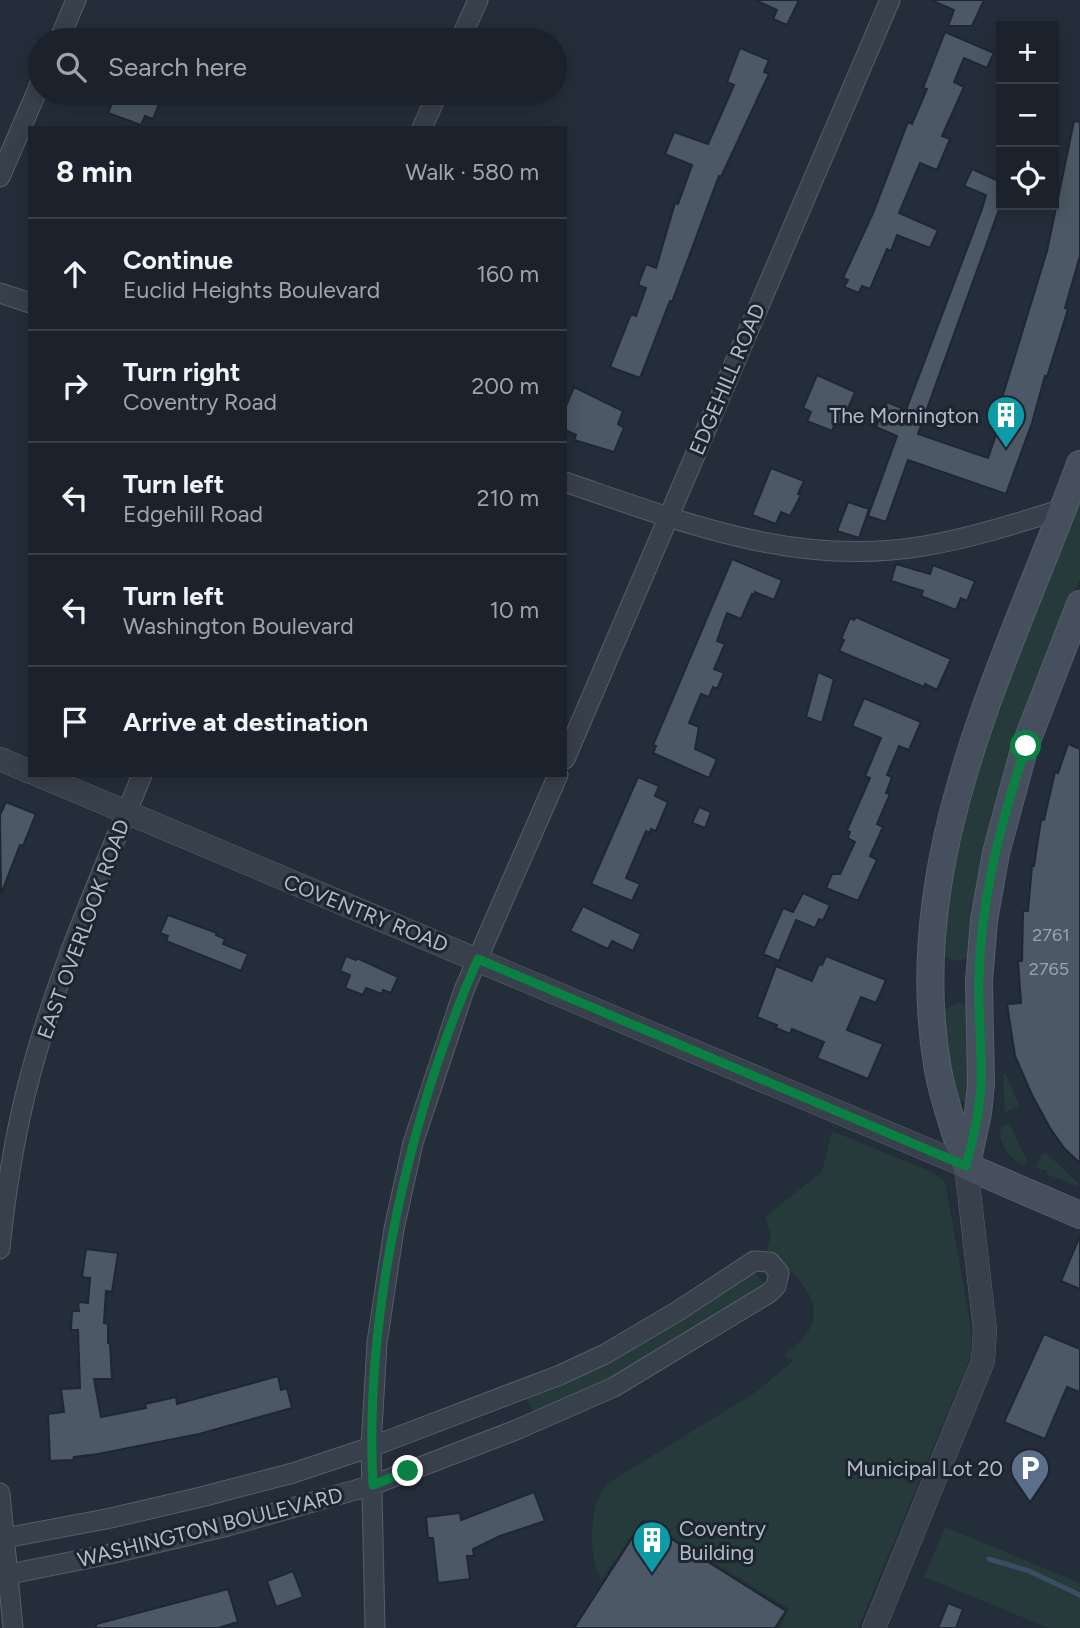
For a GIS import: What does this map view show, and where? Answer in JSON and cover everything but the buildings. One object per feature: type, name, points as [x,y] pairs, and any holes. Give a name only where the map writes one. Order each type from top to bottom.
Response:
[{"type":"main road","points":[[966,1166],[943,1097],[933,1037],[930,966],[937,889],[950,822],[969,753],[1080,464]]},
{"type":"main road","points":[[966,1166],[979,1103],[979,981],[984,920],[996,853],[1026,746],[1080,604]]},
{"type":"main road","name":"COVENTRY ROAD","points":[[966,1166],[1080,1215]]},
{"type":"street","points":[[64,28],[76,0]]},
{"type":"street","points":[[465,28],[478,0]]},
{"type":"street","name":"EDGEHILL ROAD","points":[[567,754],[890,0]]},
{"type":"street","points":[[0,177],[31,105]]},
{"type":"street","points":[[423,126],[433,105]]},
{"type":"street","points":[[0,293],[28,302]]},
{"type":"street","points":[[567,483],[668,517],[760,543],[790,548],[858,551],[921,547],[973,536],[1063,509]]},
{"type":"street","points":[[0,759],[28,771]]},
{"type":"street","name":"COVENTRY ROAD","points":[[43,777],[966,1166]]},
{"type":"street","name":"EAST OVERLOOK ROAD","points":[[0,1249],[11,1162],[25,1095],[58,985],[141,777]]},
{"type":"street","points":[[375,1628],[371,1447],[377,1343],[394,1229],[417,1130],[440,1058],[478,959],[557,777]]},
{"type":"street","points":[[874,1628],[983,1361],[985,1330],[966,1166]]},
{"type":"street","name":"WASHINGTON BOULEVARD","points":[[2,1538],[110,1518],[201,1497],[292,1473],[371,1447],[510,1395],[605,1354],[678,1311],[754,1261],[770,1262],[779,1273],[776,1286],[769,1293],[689,1343],[614,1387],[546,1418],[373,1485],[228,1526],[4,1575]]},
{"type":"street","points":[[0,1493],[4,1575],[13,1628]]},
{"type":"green space","points":[[1080,493],[1080,578],[1022,730],[973,951],[961,960],[953,960],[941,951],[951,868],[974,775]]},
{"type":"green space","points":[[958,1003],[970,1010],[973,1100],[959,1102],[952,1079],[944,1010]]},
{"type":"green space","points":[[1003,1074],[1006,1074],[1019,1106],[1005,1112]]},
{"type":"green space","points":[[1009,1123],[1027,1161],[1024,1166],[1010,1155],[1003,1144],[1001,1126]]},
{"type":"green space","points":[[832,1131],[932,1172],[945,1182],[971,1328],[971,1353],[967,1366],[858,1628],[779,1628],[789,1609],[643,1519],[601,1580],[594,1561],[592,1531],[597,1501],[610,1482],[756,1392],[793,1361],[784,1356],[805,1336],[812,1323],[814,1311],[811,1299],[797,1277],[767,1249],[771,1235],[765,1217],[822,1172]]},
{"type":"green space","points":[[1046,1153],[1078,1183],[1077,1186],[1046,1174],[1047,1171],[1036,1167],[1041,1155]]},
{"type":"green space","points":[[753,1270],[764,1284],[725,1313],[614,1377],[534,1413],[526,1395]]},
{"type":"green space","points":[[945,1527],[1080,1583],[1080,1628],[1049,1628],[924,1577]]},
{"type":"waterway","points":[[989,1559],[1029,1571],[1080,1595]]},
{"type":"place","name":"The Mornington","points":[[1006,449]]},
{"type":"place","name":"Municipal Lot 20","points":[[1030,1502]]},
{"type":"place","name":"Coventry Building","points":[[652,1574]]},
{"type":"route","points":[[408,1471],[373,1485],[371,1447],[377,1343],[394,1229],[413,1143],[464,990],[478,959],[966,1166],[978,1113],[981,1084],[979,981],[984,920],[1007,806],[1026,746]]}]
